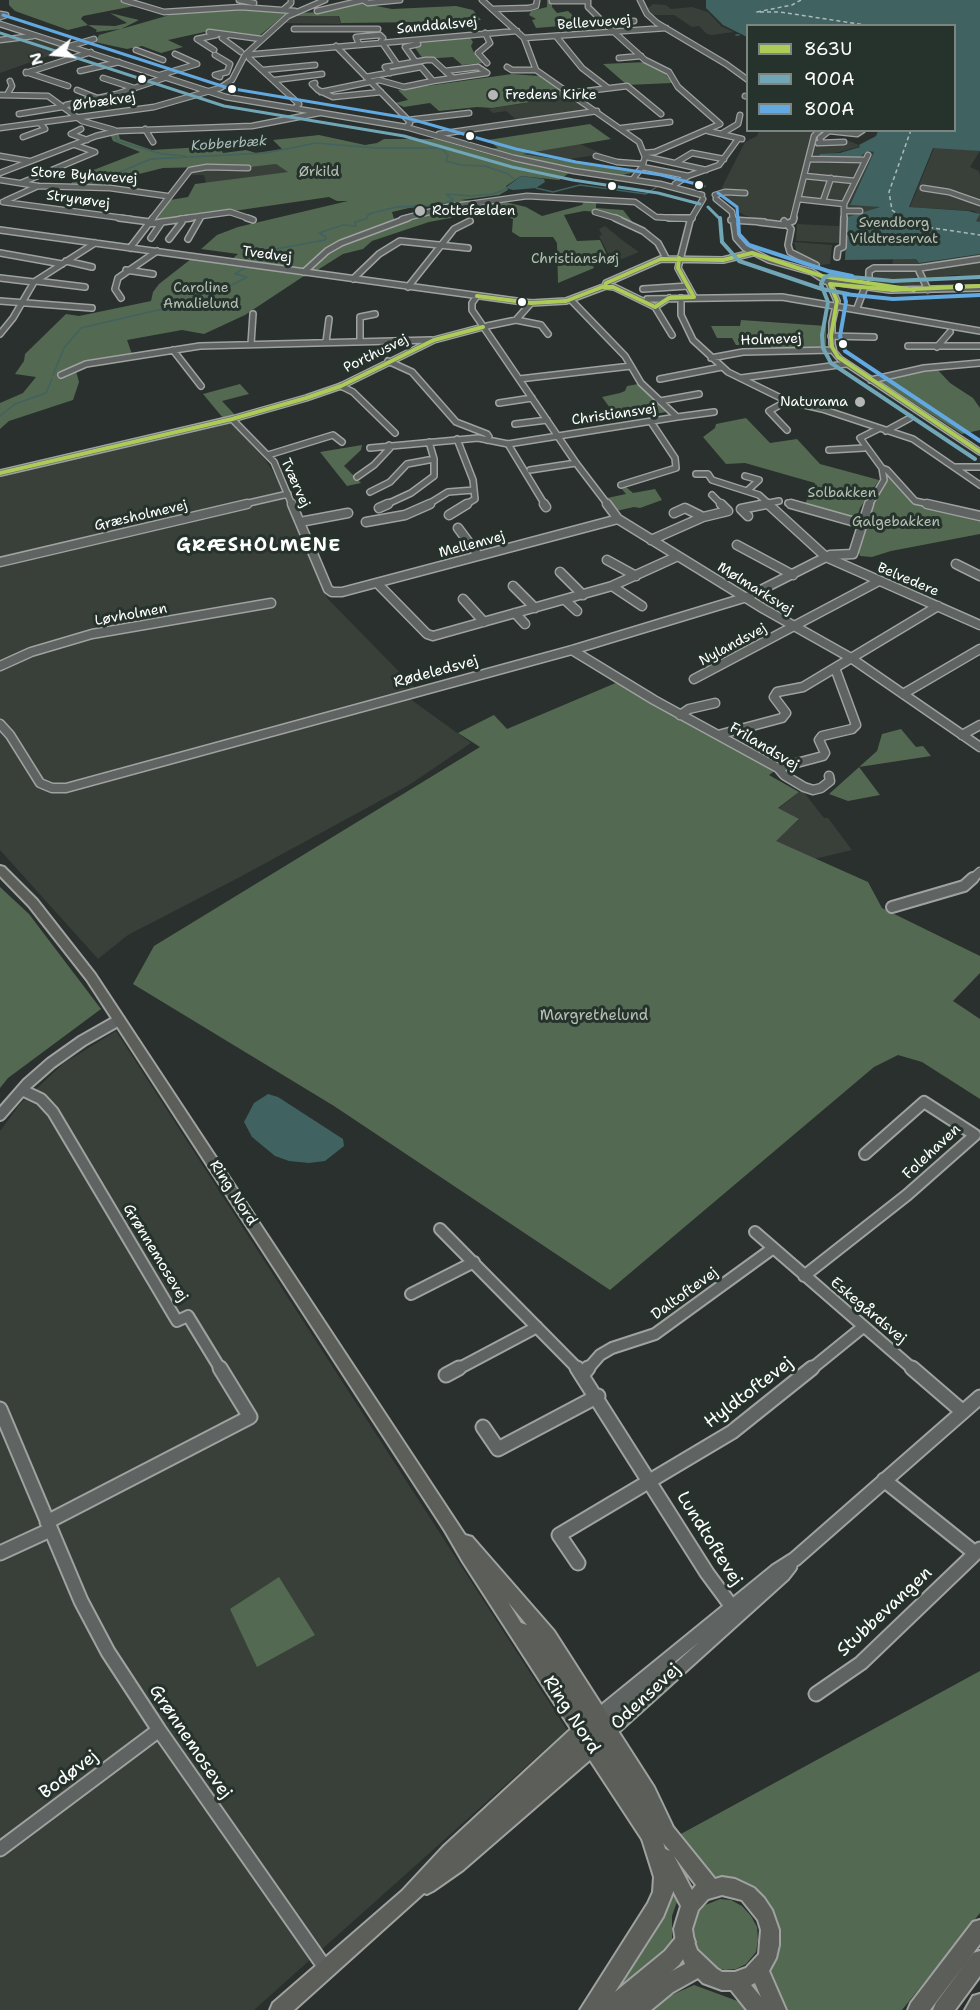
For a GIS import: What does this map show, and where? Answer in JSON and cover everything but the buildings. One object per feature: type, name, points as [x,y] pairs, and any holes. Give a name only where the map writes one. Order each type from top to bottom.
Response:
[{"type":"highway","points":[[591,2010],[656,1910],[663,1892],[664,1877],[660,1836]]},
{"type":"highway","points":[[612,2010],[672,1958],[685,1942]]},
{"type":"main road","name":"Ring Nord","points":[[0,870],[52,927],[91,976],[452,1526],[510,1620],[595,1731]]},
{"type":"main road","name":"Ring Nord","points":[[452,1526],[548,1637],[595,1731],[660,1836],[690,1905]]},
{"type":"main road","name":"Odensevej","points":[[408,1897],[457,1864],[496,1830],[595,1731]]},
{"type":"main road","name":"Odensevej","points":[[280,2010],[408,1897],[449,1853],[595,1731]]},
{"type":"main road","name":"Ring Nord","points":[[660,1836],[710,1888]]},
{"type":"main road","points":[[722,1886],[735,1888],[753,1899],[766,1916],[770,1930],[767,1958],[752,1975],[735,1981],[722,1981],[710,1976],[690,1956],[683,1929],[690,1905],[695,1898],[710,1888],[722,1886]]},
{"type":"main road","points":[[918,2010],[980,1929]]},
{"type":"main road","points":[[943,2010],[980,1960]]},
{"type":"main road","points":[[636,2010],[666,1985],[699,1967]]},
{"type":"main road","points":[[759,1969],[777,2010]]},
{"type":"main road","points":[[735,1981],[760,2010]]},
{"type":"main road","points":[[975,2010],[980,2003]]},
{"type":"street","points":[[124,0],[164,12],[236,8],[295,11],[325,0]]},
{"type":"street","points":[[236,8],[242,0]]},
{"type":"street","points":[[215,7],[242,0],[254,3]]},
{"type":"street","points":[[283,10],[291,3],[291,0]]},
{"type":"street","points":[[316,12],[335,5],[363,0],[368,3],[400,0]]},
{"type":"street","points":[[482,0],[524,38],[536,70]]},
{"type":"street","points":[[640,0],[647,14],[746,79]]},
{"type":"street","points":[[492,9],[529,8],[537,5],[537,1]]},
{"type":"street","points":[[552,1],[587,1],[588,7],[613,32],[641,56],[669,72],[678,87],[720,124],[708,131],[645,155]]},
{"type":"street","name":"Ørbækvej","points":[[0,129],[154,107],[209,91],[230,82],[237,68],[261,39],[295,11]]},
{"type":"street","points":[[604,23],[634,21]]},
{"type":"street","points":[[0,24],[232,98],[406,127],[545,165],[633,179],[714,198],[730,208],[736,238],[740,244],[750,253],[772,264],[803,272],[828,283],[914,290]]},
{"type":"street","points":[[406,28],[450,24]]},
{"type":"street","points":[[420,27],[429,37]]},
{"type":"street","name":"Bellevuevej","points":[[524,38],[666,28]]},
{"type":"street","points":[[294,29],[378,29]]},
{"type":"street","points":[[318,38],[320,30]]},
{"type":"street","name":"Sanddalsvej","points":[[247,57],[358,42],[517,31]]},
{"type":"street","points":[[209,32],[261,39]]},
{"type":"street","points":[[485,33],[490,43],[478,53],[487,63]]},
{"type":"street","points":[[0,39],[38,35]]},
{"type":"street","points":[[219,35],[197,39],[230,63],[227,72],[215,75],[220,77]]},
{"type":"street","points":[[226,36],[222,38],[275,80],[299,104],[295,108]]},
{"type":"street","points":[[556,36],[582,68],[608,87]]},
{"type":"street","points":[[70,46],[94,39]]},
{"type":"street","points":[[415,61],[405,46],[420,44],[419,39]]},
{"type":"street","points":[[382,40],[397,64]]},
{"type":"street","points":[[336,46],[408,120],[410,123],[406,127]]},
{"type":"street","points":[[136,50],[163,60],[138,68]]},
{"type":"street","points":[[68,86],[23,72],[90,52]]},
{"type":"street","points":[[175,54],[204,67]]},
{"type":"street","points":[[620,58],[641,56]]},
{"type":"street","points":[[390,73],[385,67],[433,60],[453,78]]},
{"type":"street","points":[[80,71],[119,62]]},
{"type":"street","points":[[160,75],[197,64]]},
{"type":"street","points":[[263,70],[315,65]]},
{"type":"street","points":[[321,92],[421,67],[433,81]]},
{"type":"street","points":[[368,79],[386,80],[404,87],[487,73],[478,67],[445,71]]},
{"type":"street","points":[[507,67],[512,70],[536,70],[635,137],[645,155],[643,166],[633,179]]},
{"type":"street","points":[[184,68],[195,73]]},
{"type":"street","points":[[228,68],[237,68]]},
{"type":"street","points":[[275,80],[322,74]]},
{"type":"street","points":[[19,114],[97,98],[167,77]]},
{"type":"street","points":[[103,78],[134,88]]},
{"type":"street","points":[[7,95],[12,86],[10,81]]},
{"type":"street","points":[[315,83],[312,84],[321,92],[338,98],[381,92]]},
{"type":"street","points":[[570,93],[627,86],[661,114]]},
{"type":"street","points":[[77,90],[97,98]]},
{"type":"street","points":[[0,95],[48,96],[89,124],[117,131]]},
{"type":"street","points":[[436,135],[597,111]]},
{"type":"street","points":[[0,173],[117,131],[252,126],[310,116],[320,112]]},
{"type":"street","points":[[408,120],[469,113]]},
{"type":"street","points":[[721,134],[738,124],[740,115]]},
{"type":"street","points":[[622,128],[670,122]]},
{"type":"street","points":[[23,137],[45,129],[40,123]]},
{"type":"street","points":[[81,129],[71,134],[87,140]]},
{"type":"street","points":[[145,129],[153,142]]},
{"type":"street","points":[[675,184],[688,176],[719,165],[740,139],[708,131]]},
{"type":"street","points":[[733,220],[786,223],[793,221],[796,217],[798,199],[813,142],[818,132]]},
{"type":"street","points":[[821,142],[820,138],[828,132]]},
{"type":"street","points":[[838,132],[857,134],[860,132]]},
{"type":"street","points":[[813,142],[844,142]]},
{"type":"street","points":[[20,183],[95,152],[75,145]]},
{"type":"street","points":[[677,162],[692,153],[724,159]]},
{"type":"street","points":[[645,155],[706,170]]},
{"type":"street","points":[[0,156],[32,162]]},
{"type":"street","points":[[596,156],[688,176]]},
{"type":"street","points":[[810,159],[866,157],[844,204],[843,247],[838,249],[837,257]]},
{"type":"street","points":[[130,248],[168,199],[167,196],[183,175],[194,168],[248,168]]},
{"type":"street","points":[[805,176],[855,181]]},
{"type":"street","points":[[822,201],[831,178]]},
{"type":"street","name":"Store Byhavevej","points":[[0,180],[38,186],[110,188],[167,196]]},
{"type":"street","points":[[2,203],[38,186]]},
{"type":"street","points":[[923,188],[949,192],[980,203]]},
{"type":"street","points":[[714,198],[725,192],[745,193]]},
{"type":"street","points":[[304,272],[332,248],[392,222],[448,207],[521,197],[564,196],[630,201],[640,204],[656,217],[691,220]]},
{"type":"street","points":[[694,297],[678,268],[691,220],[703,197]]},
{"type":"street","points":[[798,199],[844,204]]},
{"type":"street","name":"Strynøvej","points":[[2,203],[149,223],[235,212],[253,220]]},
{"type":"street","points":[[844,211],[860,211]]},
{"type":"street","points":[[595,212],[616,218],[643,231],[658,243],[666,258],[719,260],[750,253],[822,276],[896,289]]},
{"type":"street","points":[[188,239],[201,216]]},
{"type":"street","points":[[169,239],[181,219]]},
{"type":"street","points":[[408,286],[454,229],[470,221]]},
{"type":"street","points":[[151,238],[162,222]]},
{"type":"street","points":[[786,223],[792,234],[788,245],[790,252],[816,265]]},
{"type":"street","name":"Tvedvej","points":[[0,230],[531,303],[572,300],[666,258]]},
{"type":"street","points":[[353,279],[379,254],[400,241],[468,248]]},
{"type":"street","points":[[0,334],[35,281],[95,243]]},
{"type":"street","points":[[122,298],[115,289],[116,283],[126,270],[157,251]]},
{"type":"street","points":[[0,253],[92,267]]},
{"type":"street","points":[[869,277],[869,271],[873,269],[920,268],[980,259]]},
{"type":"street","points":[[920,268],[919,271],[928,290]]},
{"type":"street","points":[[126,270],[153,274]]},
{"type":"street","points":[[822,276],[828,283],[836,308],[831,336],[833,350],[846,364],[980,452]]},
{"type":"street","points":[[0,278],[85,287]]},
{"type":"street","points":[[648,281],[652,289]]},
{"type":"street","points":[[828,283],[914,290],[980,289]]},
{"type":"street","points":[[605,286],[614,287],[655,307],[672,335]]},
{"type":"street","points":[[643,289],[688,286]]},
{"type":"street","points":[[858,308],[865,287]]},
{"type":"street","name":"Mølmarksvej","points":[[477,296],[471,306],[557,435],[618,519],[793,626],[851,658],[980,747]]},
{"type":"street","points":[[647,299],[669,298],[681,301],[694,297],[782,297],[980,331]]},
{"type":"street","points":[[655,307],[669,298]]},
{"type":"street","points":[[0,300],[92,308]]},
{"type":"street","name":"Christiansvej","points":[[572,300],[625,356],[641,383],[676,417]]},
{"type":"street","points":[[681,301],[681,315],[688,334],[698,347],[722,367],[787,401],[822,409],[913,439],[980,485]]},
{"type":"street","points":[[516,320],[531,303]]},
{"type":"street","points":[[251,344],[254,314]]},
{"type":"street","points":[[360,341],[360,317],[375,314]]},
{"type":"street","points":[[326,342],[329,319]]},
{"type":"street","points":[[516,320],[541,325],[548,334]]},
{"type":"street","name":"Porthusvej","points":[[0,473],[279,406],[341,386],[434,340],[516,320]]},
{"type":"street","points":[[937,347],[950,332]]},
{"type":"street","points":[[831,336],[874,337]]},
{"type":"street","points":[[61,375],[86,364],[173,350],[251,344],[434,340]]},
{"type":"street","points":[[908,346],[980,346]]},
{"type":"street","points":[[173,350],[201,386]]},
{"type":"street","name":"Holmevej","points":[[711,358],[745,352],[833,350]]},
{"type":"street","points":[[388,361],[412,372],[456,422],[487,434],[489,437],[487,440]]},
{"type":"street","points":[[871,380],[916,369],[980,363]]},
{"type":"street","points":[[740,378],[846,364]]},
{"type":"street","points":[[519,379],[631,366]]},
{"type":"street","points":[[660,379],[722,367]]},
{"type":"street","points":[[341,386],[353,392],[395,433]]},
{"type":"street","points":[[660,401],[699,394]]},
{"type":"street","points":[[499,403],[532,398]]},
{"type":"street","points":[[787,401],[769,411],[787,430]]},
{"type":"street","points":[[676,417],[688,418],[714,412]]},
{"type":"street","name":"Christiansvej","points":[[508,444],[676,417]]},
{"type":"street","name":"Tværvej","points":[[232,418],[268,455],[279,472],[328,589],[332,592]]},
{"type":"street","points":[[886,431],[910,418]]},
{"type":"street","points":[[515,424],[547,420]]},
{"type":"street","points":[[621,485],[631,483],[635,479],[672,471],[677,463],[651,422]]},
{"type":"street","points":[[878,429],[860,438],[864,448],[915,501],[980,516]]},
{"type":"street","name":"Tværvej","points":[[268,455],[333,435],[342,442]]},
{"type":"street","points":[[449,515],[475,499],[473,480],[457,439]]},
{"type":"street","points":[[370,448],[457,439],[487,440],[508,444],[546,507]]},
{"type":"street","points":[[379,507],[411,493],[434,476],[434,459],[429,442]]},
{"type":"street","points":[[357,477],[374,465],[390,448],[389,445]]},
{"type":"street","points":[[829,450],[864,448]]},
{"type":"street","points":[[370,492],[390,483],[407,464],[434,459]]},
{"type":"street","points":[[530,470],[576,462]]},
{"type":"street","points":[[956,467],[980,466]]},
{"type":"street","points":[[788,503],[862,524],[869,504],[884,480],[882,468]]},
{"type":"street","name":"Belvedere","points":[[696,474],[708,474],[712,480],[759,495],[826,557],[980,625]]},
{"type":"street","points":[[654,475],[663,483]]},
{"type":"street","points":[[746,476],[759,480],[748,490]]},
{"type":"street","points":[[366,522],[405,515],[432,503],[448,492],[474,490]]},
{"type":"street","name":"Græsholmevej","points":[[0,562],[288,494]]},
{"type":"street","points":[[651,540],[703,517],[728,512],[712,495]]},
{"type":"street","points":[[747,516],[741,509],[779,501]]},
{"type":"street","points":[[674,513],[685,508],[703,517]]},
{"type":"street","name":"Tværvej","points":[[300,522],[348,513]]},
{"type":"street","name":"Mellemvej","points":[[332,592],[377,583],[618,519]]},
{"type":"street","name":"Rødeledsvej","points":[[0,724],[10,735],[36,779],[46,787],[59,789],[75,786],[322,716],[572,650],[747,597],[826,557],[853,554],[862,524]]},
{"type":"street","points":[[458,528],[478,555]]},
{"type":"street","points":[[737,545],[793,575]]},
{"type":"street","points":[[377,583],[427,634],[433,636],[612,586],[678,556]]},
{"type":"street","points":[[607,560],[636,576]]},
{"type":"street","points":[[956,564],[980,576]]},
{"type":"street","points":[[560,572],[583,595]]},
{"type":"street","name":"Nylandsvej","points":[[694,679],[879,581]]},
{"type":"street","points":[[513,586],[535,608]]},
{"type":"street","points":[[612,586],[642,606]]},
{"type":"street","points":[[463,599],[484,622]]},
{"type":"street","points":[[565,600],[577,611]]},
{"type":"street","name":"Løvholmen","points":[[0,666],[31,652],[92,634],[271,603]]},
{"type":"street","points":[[718,735],[782,718],[786,712],[774,694],[803,687],[938,606]]},
{"type":"street","points":[[515,614],[525,624]]},
{"type":"street","points":[[903,694],[980,649]]},
{"type":"street","name":"Frilandsvej","points":[[572,650],[680,715],[778,768],[784,775],[813,790],[822,788],[830,781],[829,777]]},
{"type":"street","points":[[778,768],[823,756],[825,753],[819,741],[822,736],[852,729],[855,725],[835,668]]},
{"type":"street","points":[[680,715],[689,709],[715,704]]},
{"type":"street","points":[[962,735],[980,725]]},
{"type":"street","points":[[892,908],[964,886],[980,872]]},
{"type":"street","points":[[0,1115],[22,1090],[64,1054],[119,1020]]},
{"type":"street","name":"Grønnemosevej","points":[[22,1090],[41,1099],[53,1112],[177,1321],[188,1316],[250,1416],[49,1526]]},
{"type":"street","name":"Folehaven","points":[[804,1276],[907,1195],[975,1135],[924,1102],[865,1154]]},
{"type":"street","name":"Lundtoftevej","points":[[440,1228],[583,1374],[707,1573],[735,1611]]},
{"type":"street","name":"Eskegårdsvej","points":[[755,1232],[963,1412]]},
{"type":"street","name":"Daltoftevej","points":[[583,1374],[600,1355],[612,1348],[655,1334],[772,1249]]},
{"type":"street","points":[[411,1294],[474,1262]]},
{"type":"street","points":[[446,1375],[537,1327]]},
{"type":"street","name":"Hyldtoftevej","points":[[651,1481],[732,1432],[863,1327]]},
{"type":"street","points":[[483,1427],[498,1449],[598,1396]]},
{"type":"street","name":"Odensevej","points":[[595,1731],[678,1659],[688,1644],[783,1575],[795,1559],[980,1397]]},
{"type":"street","name":"Grønnemosevej","points":[[0,1409],[81,1601],[108,1652],[159,1730],[326,1969]]},
{"type":"street","name":"Stubbevangen","points":[[816,1694],[861,1663],[978,1551],[884,1480]]},
{"type":"street","points":[[579,1563],[559,1535],[651,1481]]},
{"type":"street","points":[[0,1553],[49,1526]]},
{"type":"street","name":"Odensevej","points":[[595,1731],[735,1611]]},
{"type":"street","name":"Bodøvej","points":[[0,1849],[159,1730]]},
{"type":"shaded area","points":[[653,4],[666,5],[671,9],[692,7],[708,12],[721,26],[734,32],[707,34],[699,26],[692,27],[674,15],[651,15],[648,8]]},
{"type":"shaded area","points":[[292,16],[338,16],[341,24],[283,23]]},
{"type":"shaded area","points":[[37,36],[71,48],[0,73],[0,41]]},
{"type":"shaded area","points":[[571,96],[590,110],[518,121],[506,111],[493,113],[488,109]]},
{"type":"shaded area","points":[[759,132],[822,132],[818,140],[847,140],[861,146],[821,157],[874,152],[850,204],[880,207],[847,217],[846,246],[838,243],[796,241],[797,224],[839,226],[840,200],[795,198],[789,218],[769,221],[753,219],[738,212],[720,191],[745,142],[757,136]]},
{"type":"shaded area","points":[[580,144],[603,154],[563,160],[524,154]]},
{"type":"shaded area","points":[[934,148],[980,151],[970,167],[979,171],[980,175],[980,222],[976,221],[979,214],[974,211],[910,207]]},
{"type":"shaded area","points":[[276,164],[289,172],[206,183],[204,175],[187,175],[191,167],[226,170]]},
{"type":"shaded area","points":[[605,226],[639,252],[622,259],[611,259],[599,236],[602,235],[599,229]]},
{"type":"shaded area","points":[[794,242],[832,245],[830,264],[821,265],[797,253]]},
{"type":"shaded area","points":[[980,254],[980,277],[955,275],[927,278],[928,281],[924,281],[927,287],[863,282],[865,270],[892,267],[893,259],[916,259],[919,263]]},
{"type":"shaded area","points":[[231,423],[244,436],[264,458],[275,475],[328,599],[421,694],[409,698],[471,743],[409,785],[128,935],[98,959],[0,850],[0,476]]},
{"type":"shaded area","points":[[802,790],[824,818],[828,818],[852,850],[785,866],[761,853],[799,820],[778,809]]},
{"type":"shaded area","points":[[116,1031],[567,1730],[254,2010],[0,2010],[0,1131],[20,1104],[64,1063]]},
{"type":"green space","points":[[9,0],[120,0],[134,6],[83,16],[81,19],[88,25],[68,30],[15,11],[9,5]]},
{"type":"green space","points":[[547,0],[552,0],[552,7],[557,13],[568,11],[580,22],[573,25],[536,28],[532,20],[536,19],[529,15],[531,11],[547,7]]},
{"type":"green space","points":[[363,2],[392,9],[456,6],[473,10],[481,20],[341,23],[339,16],[292,16],[297,13],[322,12]]},
{"type":"green space","points":[[241,8],[288,12],[258,37],[209,31],[168,40],[183,47],[161,53],[142,46],[127,49],[90,41],[97,39],[99,35],[120,29],[96,32],[97,30],[88,25],[115,26],[127,23],[110,13],[139,20],[121,29],[173,14]]},
{"type":"green space","points":[[468,35],[473,42],[471,46],[475,55],[484,63],[462,65],[453,57],[423,59],[413,45],[423,43],[421,39]]},
{"type":"green space","points":[[646,62],[662,69],[672,83],[627,85],[603,64]]},
{"type":"green space","points":[[512,74],[539,76],[569,96],[492,108],[477,107],[439,111],[430,103],[404,107],[395,103],[408,100],[398,90]]},
{"type":"green space","points":[[590,124],[611,139],[523,154],[636,172],[618,176],[487,149],[498,148],[488,140]]},
{"type":"green space","name":"Ørkild","points":[[118,132],[120,139],[152,150],[219,146],[223,153],[246,150],[256,153],[282,149],[273,140],[319,135],[365,145],[384,139],[436,139],[501,158],[569,173],[559,180],[521,176],[506,186],[508,190],[499,195],[461,200],[483,202],[409,208],[392,212],[394,219],[390,222],[339,243],[303,271],[231,260],[238,254],[201,249],[217,235],[238,227],[348,201],[337,201],[329,197],[152,223],[170,200],[188,197],[195,184],[288,172],[276,164],[226,170],[206,167],[163,168],[95,185],[69,186],[78,176],[140,152],[113,141],[110,134]]},
{"type":"green space","name":"Christianshøj","points":[[584,201],[596,202],[596,208],[623,210],[635,225],[620,217],[600,212],[584,211],[564,215],[577,241],[600,240],[607,255],[591,262],[594,268],[558,283],[557,243],[553,237],[520,237],[512,232],[513,219],[488,211],[429,222],[372,241],[363,249],[343,254],[316,271],[308,271],[329,251],[342,244],[393,223],[450,208],[505,202],[526,207],[542,216],[582,205]]},
{"type":"green space","name":"Caroline Amalielund","points":[[191,259],[307,274],[245,315],[204,334],[182,330],[127,340],[132,354],[76,371],[79,382],[73,400],[9,421],[0,429],[0,403],[23,393],[36,377],[15,374],[24,361],[25,354],[66,314],[79,316],[151,301],[153,292],[159,284]]},
{"type":"green space","points":[[741,320],[826,326],[826,347],[774,350],[770,346],[736,345],[732,338],[717,338],[711,326],[740,326]]},
{"type":"green space","points":[[936,368],[950,383],[973,398],[980,408],[980,430],[962,434],[878,380]]},
{"type":"green space","points":[[240,384],[249,394],[222,401],[235,415],[223,418],[203,394]]},
{"type":"green space","points":[[638,384],[667,412],[618,419],[602,397],[620,393],[625,391],[627,386]]},
{"type":"green space","name":"Solbakken","points":[[746,418],[770,443],[797,439],[820,464],[879,480],[860,508],[856,520],[805,504],[815,483],[745,463],[726,464],[703,437],[715,428],[716,424]]},
{"type":"green space","points":[[362,445],[361,450],[344,466],[361,483],[347,486],[320,452]]},
{"type":"green space","name":"Galgebakken","points":[[885,471],[909,498],[980,517],[980,534],[891,551],[872,557],[860,556],[858,550],[864,537],[869,509]]},
{"type":"green space","points":[[626,487],[633,493],[655,489],[662,500],[640,508],[616,511],[607,498],[626,494],[621,488]]},
{"type":"green space","name":"Margrethelund","points":[[618,682],[776,770],[769,775],[799,792],[778,808],[799,819],[776,841],[868,882],[882,908],[980,956],[980,973],[953,1001],[980,1019],[980,1099],[922,1062],[898,1055],[874,1067],[610,1290],[334,1106],[133,984],[154,946],[480,747],[458,733],[494,715],[507,729]]},
{"type":"green space","points":[[901,729],[916,747],[923,746],[931,756],[859,767],[877,751],[882,734]]},
{"type":"green space","points":[[859,767],[880,795],[848,801],[829,794]]},
{"type":"green space","points":[[0,887],[29,914],[101,1009],[8,1078],[0,1088]]},
{"type":"green space","points":[[279,1577],[315,1635],[257,1667],[230,1609]]},
{"type":"green space","points":[[980,1671],[980,1913],[902,2010],[788,2010],[768,1976],[780,1947],[771,1908],[754,1891],[728,1879],[711,1876],[679,1835]]},
{"type":"green space","points":[[668,1880],[678,1899],[672,1916],[672,1941],[661,1958],[603,2009]]},
{"type":"green space","points":[[720,1899],[731,1900],[742,1906],[757,1927],[756,1952],[746,1964],[736,1969],[725,1970],[713,1967],[698,1951],[693,1939],[696,1915],[703,1906]]},
{"type":"green space","points":[[694,1985],[743,2003],[747,2010],[652,2010],[665,1998]]},
{"type":"water","name":"Svendborg Vildtreservat","points":[[706,0],[980,0],[980,151],[933,148],[909,207],[968,211],[980,214],[976,221],[980,222],[980,254],[919,263],[916,259],[845,260],[847,217],[880,207],[850,205],[874,152],[867,151],[859,158],[819,157],[820,154],[840,153],[860,147],[859,145],[876,136],[878,132],[956,132],[956,24],[746,24],[746,36],[723,25],[706,8]]},
{"type":"water","points":[[521,176],[544,179],[545,182],[536,188],[513,190],[505,188]]},
{"type":"water","points":[[268,1094],[278,1097],[343,1139],[344,1146],[325,1161],[309,1163],[289,1161],[275,1156],[252,1137],[244,1122],[254,1103]]},
{"type":"waterway","points":[[115,134],[117,141],[162,154],[186,156]]},
{"type":"waterway","name":"Kobberbæk","points":[[79,181],[101,180],[151,159],[266,153],[316,143],[376,148],[441,148],[448,155],[446,161],[461,165],[485,166],[508,174],[514,179]]},
{"type":"waterway","name":"Kobberbæk","points":[[536,188],[553,192],[580,185],[646,194],[658,186]]},
{"type":"waterway","points":[[252,262],[276,258],[279,254],[276,249],[325,240],[326,237],[319,233],[343,225],[356,226],[355,222],[366,219],[369,214],[396,207],[440,205],[453,200],[446,194],[470,196],[493,194],[506,189]]},
{"type":"waterway","points":[[53,375],[64,348],[81,328],[158,310],[184,310],[247,277],[235,274],[248,266]]},
{"type":"waterway","points":[[0,416],[15,404],[46,393],[52,379]]},
{"type":"ferry route","points":[[801,0],[792,5],[757,12],[780,12],[859,24]]},
{"type":"ferry route","points":[[910,132],[889,192],[892,210],[906,221],[920,226],[980,235]]},
{"type":"transit line","name":"800A","points":[[3,15],[228,88],[407,118],[516,149],[576,162],[661,175],[704,186]]},
{"type":"transit line","name":"900A","points":[[0,33],[224,106],[404,136],[512,167],[573,180],[658,193],[700,204]]},
{"type":"transit line","name":"800A","points":[[718,193],[737,207],[739,234],[749,245],[828,271],[852,276]]},
{"type":"transit line","name":"900A","points":[[708,207],[720,217],[722,242],[739,261],[822,289],[848,294]]},
{"type":"transit line","name":"863U","points":[[477,296],[531,303],[566,301],[605,286],[606,283],[661,259],[723,260],[752,253],[822,276],[914,290]]},
{"type":"transit line","name":"863U","points":[[592,291],[602,287],[613,287],[655,307],[669,298],[694,297],[678,268],[679,258]]},
{"type":"transit line","name":"900A","points":[[975,459],[831,363],[823,348],[822,335],[828,302],[821,284],[824,278],[830,275],[893,281],[980,277]]},
{"type":"transit line","name":"863U","points":[[980,286],[893,290],[830,284],[837,301],[831,336],[832,347],[838,357],[980,452]]},
{"type":"transit line","name":"800A","points":[[980,295],[893,299],[844,294],[846,302],[840,336],[845,351],[980,441]]},
{"type":"transit line","name":"863U","points":[[0,473],[232,419],[306,398],[341,386],[434,340],[483,327]]},
{"type":"place","name":"Fredens Kirke","points":[[493,95]]},
{"type":"place","name":"Rottefælden","points":[[420,211]]},
{"type":"place","name":"Naturama","points":[[860,402]]},
{"type":"district","name":"GRÆSHOLMENE","points":[[259,546]]}]
